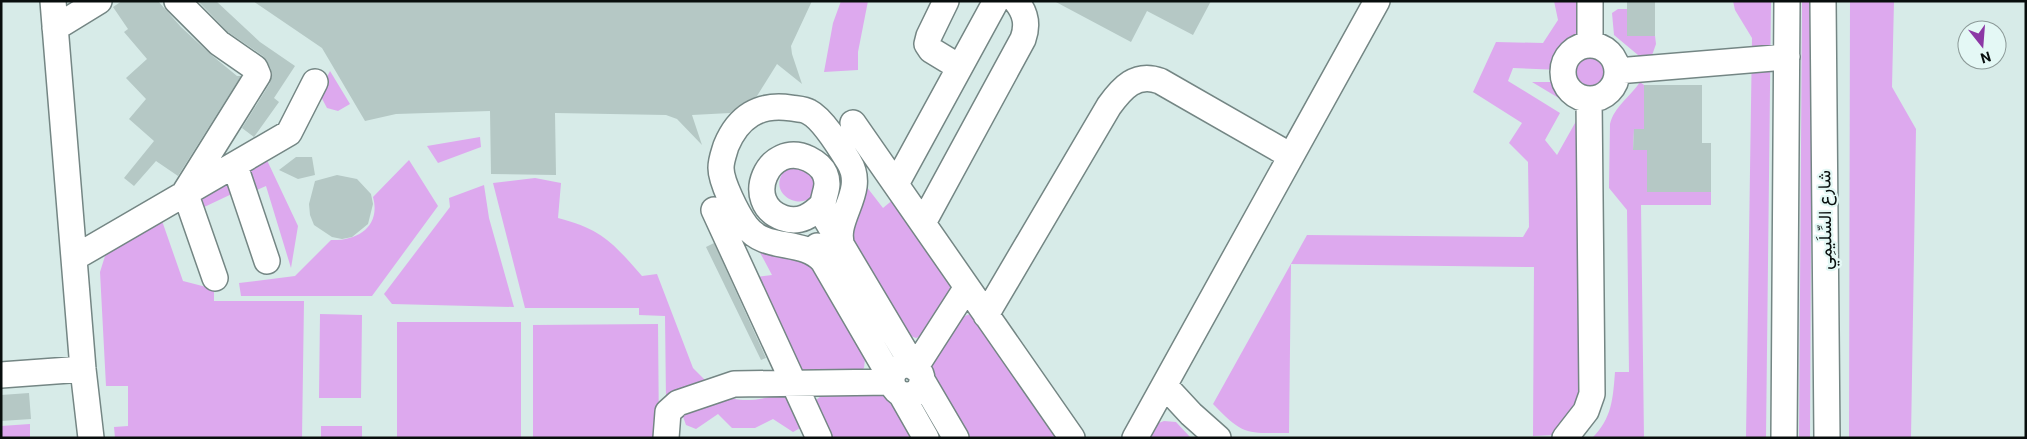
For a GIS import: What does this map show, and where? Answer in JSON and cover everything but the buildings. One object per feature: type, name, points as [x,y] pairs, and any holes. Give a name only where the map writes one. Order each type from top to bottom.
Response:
[{"type":"street","points":[[53,1],[83,369],[91,438]]},
{"type":"street","points":[[55,28],[99,1]]},
{"type":"street","points":[[177,1],[219,43],[255,68],[258,75],[185,192]]},
{"type":"street","points":[[946,1],[927,44],[931,50],[959,67]]},
{"type":"street","points":[[896,184],[996,1]]},
{"type":"street","points":[[923,223],[1026,32],[1025,16],[1016,1]]},
{"type":"street","points":[[1136,438],[1377,1]]},
{"type":"street","points":[[1590,1],[1590,45]]},
{"type":"street","points":[[1784,438],[1787,1]]},
{"type":"street","name":"شارع السِّلَيمِي","points":[[1823,1],[1827,438]]},
{"type":"street","points":[[1590,45],[1604,48],[1609,52],[1616,64],[1617,71],[1614,85],[1609,91],[1603,96],[1589,99],[1573,93],[1564,80],[1562,71],[1568,56],[1574,50],[1590,45]]},
{"type":"street","points":[[1617,71],[1787,57]]},
{"type":"street","points":[[986,315],[1109,106],[1130,82],[1145,78],[1160,81],[1291,156]]},
{"type":"street","points":[[74,258],[289,133],[315,82]]},
{"type":"street","points":[[1565,438],[1586,411],[1592,394],[1589,99]]},
{"type":"street","points":[[766,107],[782,107],[809,112],[821,123],[849,163],[855,179],[853,197],[833,255],[760,239],[743,222],[725,185],[721,167],[722,158],[732,131],[747,115],[766,107]]},
{"type":"street","points":[[853,123],[1072,438]]},
{"type":"street","points":[[790,220],[809,217],[823,204],[828,189],[825,174],[816,162],[802,155],[787,156],[773,162],[764,174],[761,190],[766,204],[776,215],[804,228],[815,242],[833,255],[917,372],[956,438]]},
{"type":"street","points":[[234,166],[267,262]]},
{"type":"street","points":[[185,192],[215,278]]},
{"type":"street","points":[[823,204],[833,255],[895,385],[926,438]]},
{"type":"street","points":[[714,210],[819,438]]},
{"type":"street","points":[[666,438],[668,412],[678,403],[734,384],[895,385],[914,394],[920,388],[917,372],[967,287]]},
{"type":"street","points":[[1,375],[83,369]]},
{"type":"street","points":[[1165,386],[1191,414],[1218,438]]},
{"type":"shaded area","points":[[841,1],[868,1],[858,52],[858,70],[824,72],[833,23]]},
{"type":"shaded area","points":[[1554,1],[1588,1],[1583,40],[1572,46],[1561,70],[1513,68],[1508,81],[1560,113],[1545,140],[1557,155],[1579,116],[1591,389],[1555,435],[1533,436],[1534,267],[1291,264],[1289,433],[1254,432],[1239,427],[1232,422],[1213,404],[1307,235],[1523,237],[1529,227],[1528,162],[1509,143],[1522,123],[1473,92],[1496,42],[1543,43],[1558,20]]},
{"type":"shaded area","points":[[1733,1],[1771,1],[1766,438],[1746,438],[1752,38],[1735,10]]},
{"type":"shaded area","points":[[1802,1],[1812,1],[1810,438],[1799,438]]},
{"type":"shaded area","points":[[1850,1],[1894,1],[1892,87],[1916,129],[1911,438],[1849,438]]},
{"type":"shaded area","points":[[1618,9],[1627,9],[1627,36],[1655,36],[1656,44],[1650,61],[1644,64],[1638,55],[1614,35],[1612,13]]},
{"type":"shaded area","points":[[1594,51],[1602,54],[1608,60],[1611,72],[1608,84],[1602,90],[1586,93],[1578,90],[1572,84],[1569,68],[1572,60],[1578,54]]},
{"type":"shaded area","points":[[330,71],[350,104],[338,111],[327,108],[319,93]]},
{"type":"shaded area","points":[[1532,82],[1560,82],[1567,103]]},
{"type":"shaded area","points":[[1640,82],[1644,85],[1644,129],[1634,130],[1633,150],[1647,150],[1647,192],[1711,192],[1711,205],[1641,205],[1644,438],[1592,438],[1599,431],[1608,416],[1615,372],[1629,372],[1627,210],[1609,188],[1610,124],[1615,112]]},
{"type":"shaded area","points":[[480,137],[481,147],[438,163],[427,146]]},
{"type":"shaded area","points":[[265,156],[298,226],[291,268],[266,186],[252,192],[245,169]]},
{"type":"shaded area","points":[[409,160],[438,206],[372,296],[241,296],[239,283],[295,276],[331,240],[350,238],[365,230],[374,216],[373,197]]},
{"type":"shaded area","points":[[791,164],[818,178],[812,196],[806,200],[791,200],[781,190],[779,182],[782,173]]},
{"type":"shaded area","points":[[535,178],[561,183],[558,218],[586,227],[606,239],[623,254],[642,276],[657,274],[693,368],[707,382],[666,400],[665,316],[639,315],[639,308],[525,308],[493,183]]},
{"type":"shaded area","points":[[231,179],[236,192],[200,209],[197,198]]},
{"type":"shaded area","points":[[484,185],[489,218],[514,307],[392,304],[384,294],[450,207],[449,198]]},
{"type":"shaded area","points":[[866,186],[883,208],[895,198],[952,280],[950,289],[924,335],[916,338],[908,335],[855,248],[850,227]]},
{"type":"shaded area","points":[[161,218],[183,281],[214,289],[214,301],[304,301],[302,438],[115,438],[114,427],[128,426],[128,386],[106,386],[100,272],[105,256],[114,246]]},
{"type":"shaded area","points":[[757,247],[796,255],[815,269],[865,359],[864,368],[857,374],[800,371],[756,277],[772,275]]},
{"type":"shaded area","points":[[320,314],[362,315],[361,398],[319,398]]},
{"type":"shaded area","points":[[970,314],[981,319],[1061,438],[967,438],[931,374],[932,365],[960,318]]},
{"type":"shaded area","points":[[397,322],[521,322],[521,438],[397,438]]},
{"type":"shaded area","points":[[658,324],[659,438],[533,438],[533,325]]},
{"type":"shaded area","points":[[716,394],[733,399],[749,400],[781,394],[791,400],[802,427],[793,432],[773,419],[755,428],[732,428],[718,414],[696,429],[686,425],[681,411]]},
{"type":"shaded area","points":[[881,395],[891,401],[912,438],[827,438],[815,401],[821,396]]},
{"type":"shaded area","points":[[1164,421],[1176,422],[1191,438],[1149,438],[1156,424]]},
{"type":"shaded area","points":[[30,424],[30,438],[1,438],[1,426]]},
{"type":"shaded area","points":[[321,426],[362,426],[362,438],[321,438]]}]
